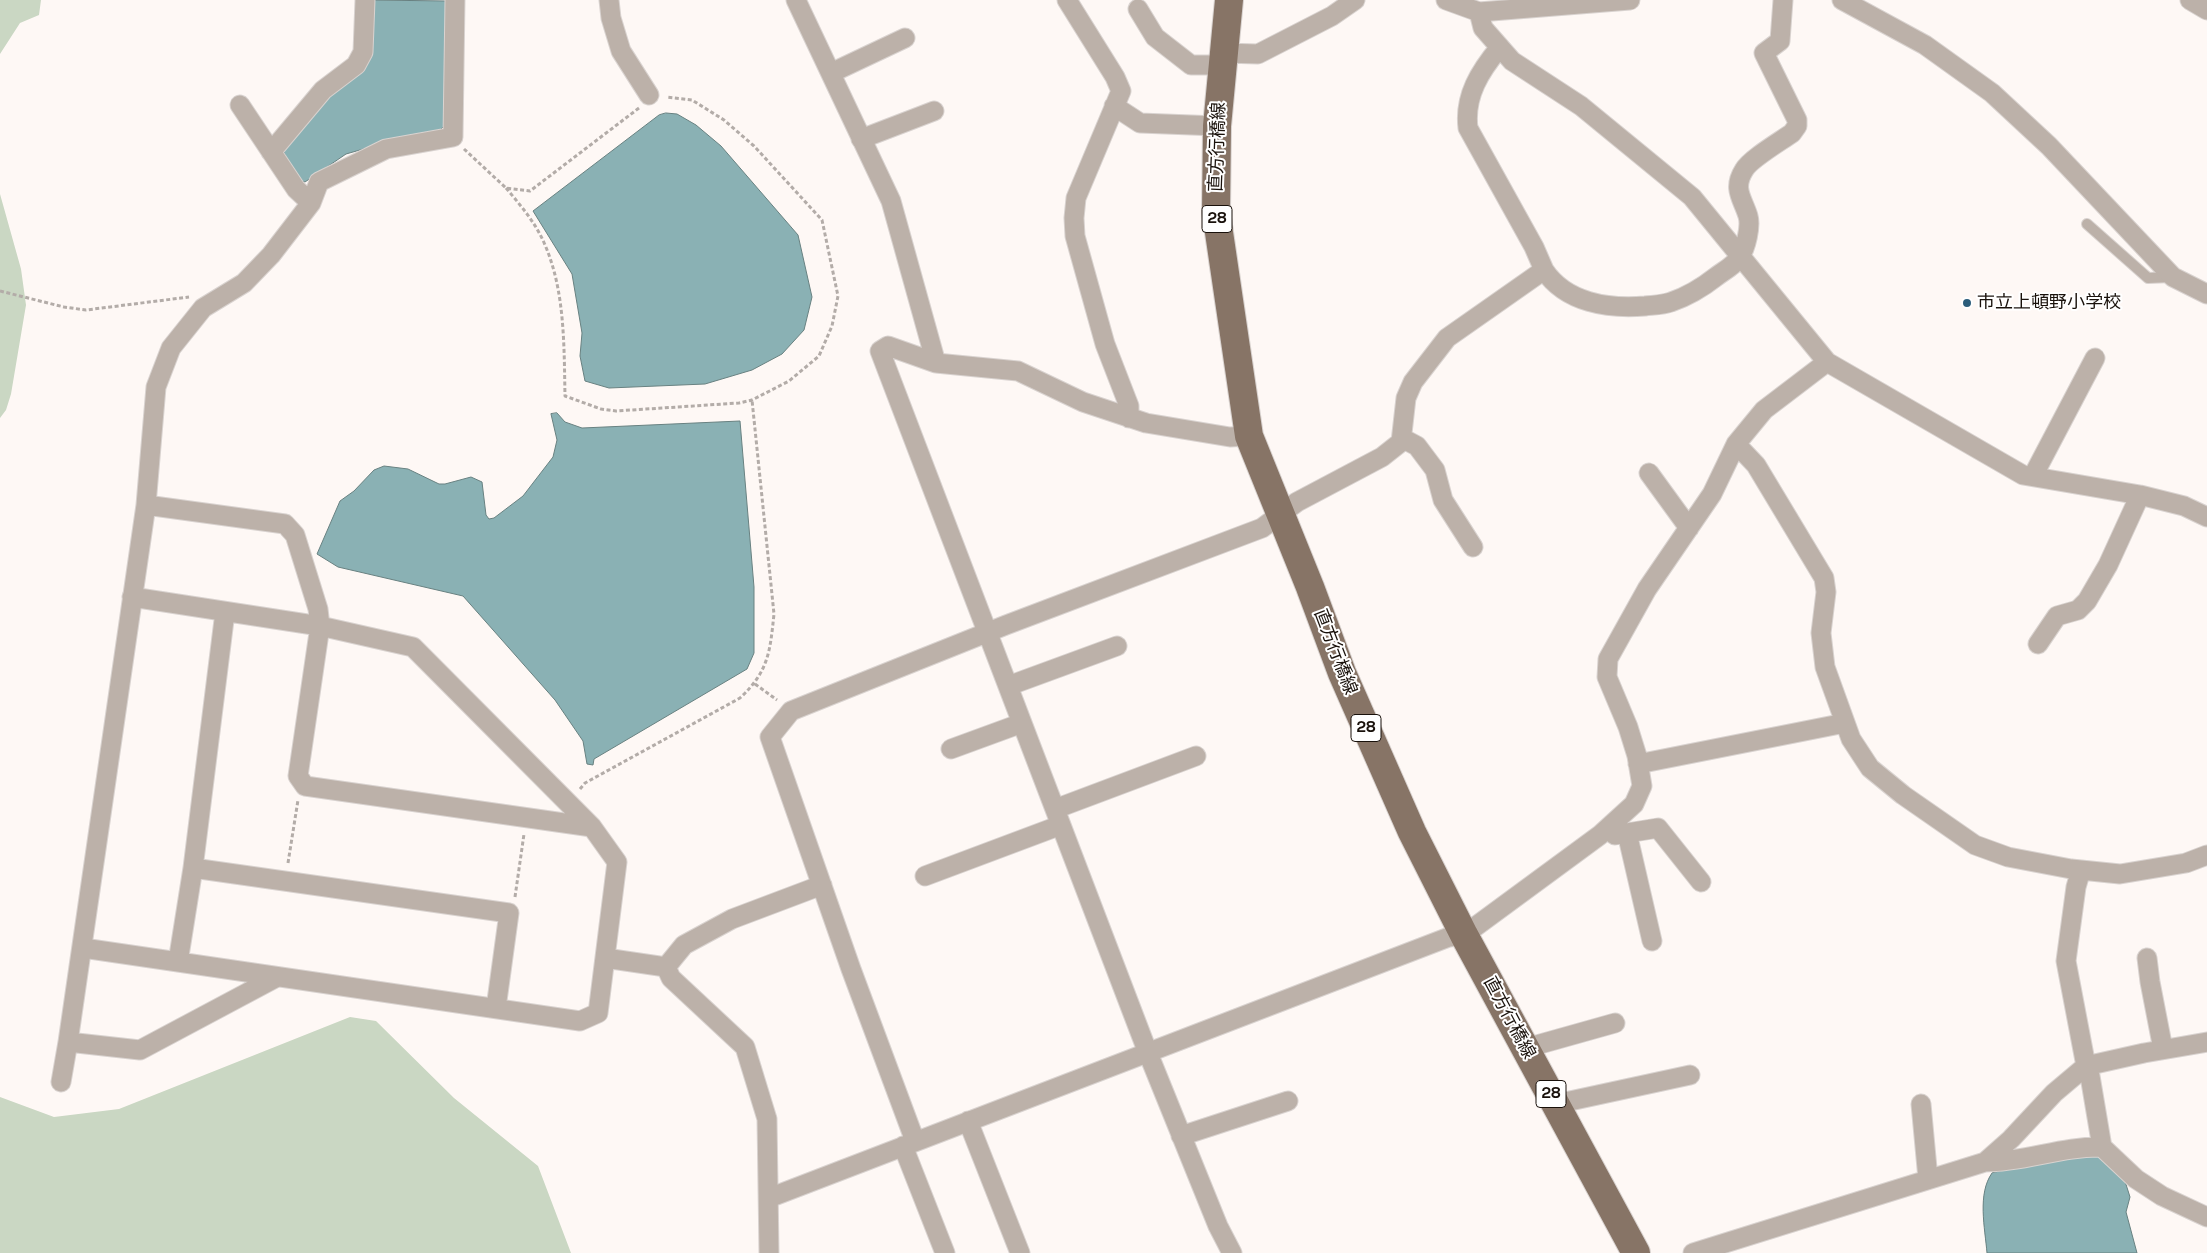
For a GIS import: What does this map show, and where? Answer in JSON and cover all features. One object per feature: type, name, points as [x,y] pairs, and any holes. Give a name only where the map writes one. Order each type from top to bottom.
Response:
[{"type":"main road","name":"直方行橋線","points":[[1229,0],[1217,126],[1216,212],[1249,436],[1350,690],[1412,832],[1464,935],[1636,1253]]},
{"type":"street","points":[[271,152],[323,90],[356,65],[363,52],[364,0]]},
{"type":"street","points":[[61,1082],[83,948],[146,505],[156,387],[171,348],[203,308],[244,283],[271,255],[311,203],[319,182],[386,149],[453,137],[456,0]]},
{"type":"street","points":[[609,0],[611,18],[621,51],[649,95]]},
{"type":"street","points":[[796,0],[891,201],[936,363]]},
{"type":"street","points":[[1067,0],[1116,77],[1121,91],[1076,198],[1074,218],[1075,236],[1105,344],[1129,406],[1129,418]]},
{"type":"street","points":[[1138,9],[1155,37],[1191,65],[1258,54],[1332,16],[1355,0]]},
{"type":"street","points":[[1446,0],[1479,12],[1630,0]]},
{"type":"street","points":[[1500,47],[1483,68],[1476,81],[1466,114],[1468,128],[1534,247],[1544,270],[1553,283],[1570,294],[1601,306],[1626,308],[1669,303],[1697,292],[1733,265],[1741,256],[1748,226],[1748,216],[1740,201],[1738,189],[1744,170],[1792,133],[1797,126],[1797,120],[1764,53],[1780,41],[1783,0]]},
{"type":"street","points":[[1842,0],[1926,45],[1992,93],[2049,146],[2173,277],[2207,294]]},
{"type":"street","points":[[2190,0],[2207,10]]},
{"type":"street","points":[[1479,12],[1483,28],[1512,61],[1582,106],[1692,197],[1827,362],[1899,402],[2005,466],[2022,474],[2140,495],[2184,506],[2207,517]]},
{"type":"street","points":[[831,73],[905,38]]},
{"type":"street","points":[[240,105],[296,189],[311,203]]},
{"type":"street","points":[[1114,106],[1140,123],[1217,126]]},
{"type":"street","points":[[861,138],[934,111]]},
{"type":"street","points":[[945,1253],[822,885],[770,737],[791,711],[1262,528],[1281,516],[1297,502],[1382,457],[1401,442],[1406,398],[1413,382],[1447,338],[1544,270]]},
{"type":"street","points":[[1232,1253],[1218,1226],[1148,1053],[880,351],[888,346],[936,363],[1018,370],[1082,402],[1146,423],[1230,437],[1249,436]]},
{"type":"street","points":[[2033,476],[2095,358]]},
{"type":"street","points":[[769,1198],[1449,937],[1464,935],[1608,828],[1634,804],[1642,786],[1628,727],[1607,677],[1608,660],[1647,589],[1712,494],[1736,444],[1764,410],[1827,362]]},
{"type":"street","points":[[1402,438],[1417,446],[1435,470],[1443,500],[1473,547]]},
{"type":"street","points":[[1736,444],[1756,466],[1824,578],[1826,592],[1821,633],[1825,667],[1850,739],[1870,768],[1903,795],[1976,846],[2008,857],[2081,870],[2120,874],[2186,863],[2207,855]]},
{"type":"street","points":[[1648,473],[1689,528]]},
{"type":"street","points":[[2038,644],[2056,616],[2078,610],[2087,601],[2108,565],[2140,495]]},
{"type":"street","points":[[146,505],[285,524],[295,535],[318,609],[320,626],[298,776],[305,786],[592,827]]},
{"type":"street","points":[[83,948],[580,1021],[598,1013],[617,862],[592,827],[413,648],[320,626],[132,597]]},
{"type":"street","points":[[178,962],[193,868],[225,612]]},
{"type":"street","points":[[1008,686],[1117,646]]},
{"type":"street","points":[[951,749],[1022,723]]},
{"type":"street","points":[[1638,764],[1845,723]]},
{"type":"street","points":[[925,876],[1196,756]]},
{"type":"street","points":[[1608,828],[1615,834],[1658,828],[1700,882]]},
{"type":"street","points":[[1627,833],[1652,941]]},
{"type":"street","points":[[193,868],[509,913],[496,1008]]},
{"type":"street","points":[[2081,870],[2076,887],[2066,961],[2086,1066],[2090,1076],[2102,1147],[2136,1178],[2162,1196],[2207,1218]]},
{"type":"street","points":[[666,968],[684,945],[732,919],[822,885]]},
{"type":"street","points":[[605,958],[666,968]]},
{"type":"street","points":[[2147,958],[2163,1049]]},
{"type":"street","points":[[666,968],[671,978],[745,1047],[768,1119],[769,1253]]},
{"type":"street","points":[[68,1042],[140,1050],[277,977]]},
{"type":"street","points":[[1526,1048],[1615,1023]]},
{"type":"street","points":[[1985,1162],[2054,1093],[2086,1066],[2163,1049],[2207,1042]]},
{"type":"street","points":[[1556,1104],[1690,1075]]},
{"type":"street","points":[[1181,1136],[1288,1101]]},
{"type":"street","points":[[1922,1104],[1928,1179]]},
{"type":"street","points":[[968,1121],[1020,1253]]},
{"type":"street","points":[[1693,1253],[1985,1162],[2001,1162],[2082,1147],[2102,1147]]},
{"type":"lane","points":[[2087,224],[2148,278],[2173,277]]},
{"type":"path","points":[[453,137],[506,188],[527,212],[545,245],[555,280],[563,330],[565,396],[602,409],[616,411],[739,403],[752,400],[789,381],[819,356],[832,326],[838,296],[822,220],[754,146],[724,120],[692,100],[649,95],[646,102],[530,191],[506,188]]},
{"type":"path","points":[[0,291],[64,307],[86,310],[200,296],[216,300]]},
{"type":"path","points":[[567,802],[585,783],[740,698],[755,684],[770,649],[774,614],[752,400]]},
{"type":"path","points":[[755,684],[791,711]]},
{"type":"path","points":[[285,881],[299,793],[305,786]]},
{"type":"path","points":[[509,913],[514,904],[526,817]]},
{"type":"green space","points":[[0,0],[41,0],[39,15],[20,23],[0,54]]},
{"type":"green space","points":[[0,194],[21,269],[26,305],[11,394],[6,410],[0,418]]},
{"type":"green space","points":[[350,1017],[376,1021],[454,1098],[538,1166],[571,1253],[0,1253],[0,1097],[54,1117],[119,1109]]},
{"type":"water","points":[[371,0],[449,1],[448,122],[437,133],[381,144],[346,154],[305,182],[298,180],[284,153],[285,141],[330,90],[361,72]]},
{"type":"water","points":[[666,113],[677,114],[696,125],[721,146],[798,235],[812,297],[804,330],[782,354],[752,370],[705,384],[609,388],[585,381],[580,356],[582,333],[572,274],[533,211],[659,115]]},
{"type":"water","points":[[557,413],[565,422],[582,428],[740,421],[754,587],[754,653],[747,669],[594,759],[593,765],[587,764],[583,741],[555,700],[463,596],[338,567],[317,554],[340,501],[354,491],[374,470],[384,466],[408,469],[439,484],[471,477],[482,482],[486,515],[489,519],[494,518],[523,496],[553,457],[557,440],[551,414]]},
{"type":"water","points":[[2082,1152],[2101,1155],[2124,1178],[2130,1197],[2126,1212],[2137,1253],[1987,1253],[1983,1201],[1987,1181],[1992,1173]]},
{"type":"place","name":"市立上頓野小学校","points":[[1967,303]]}]
